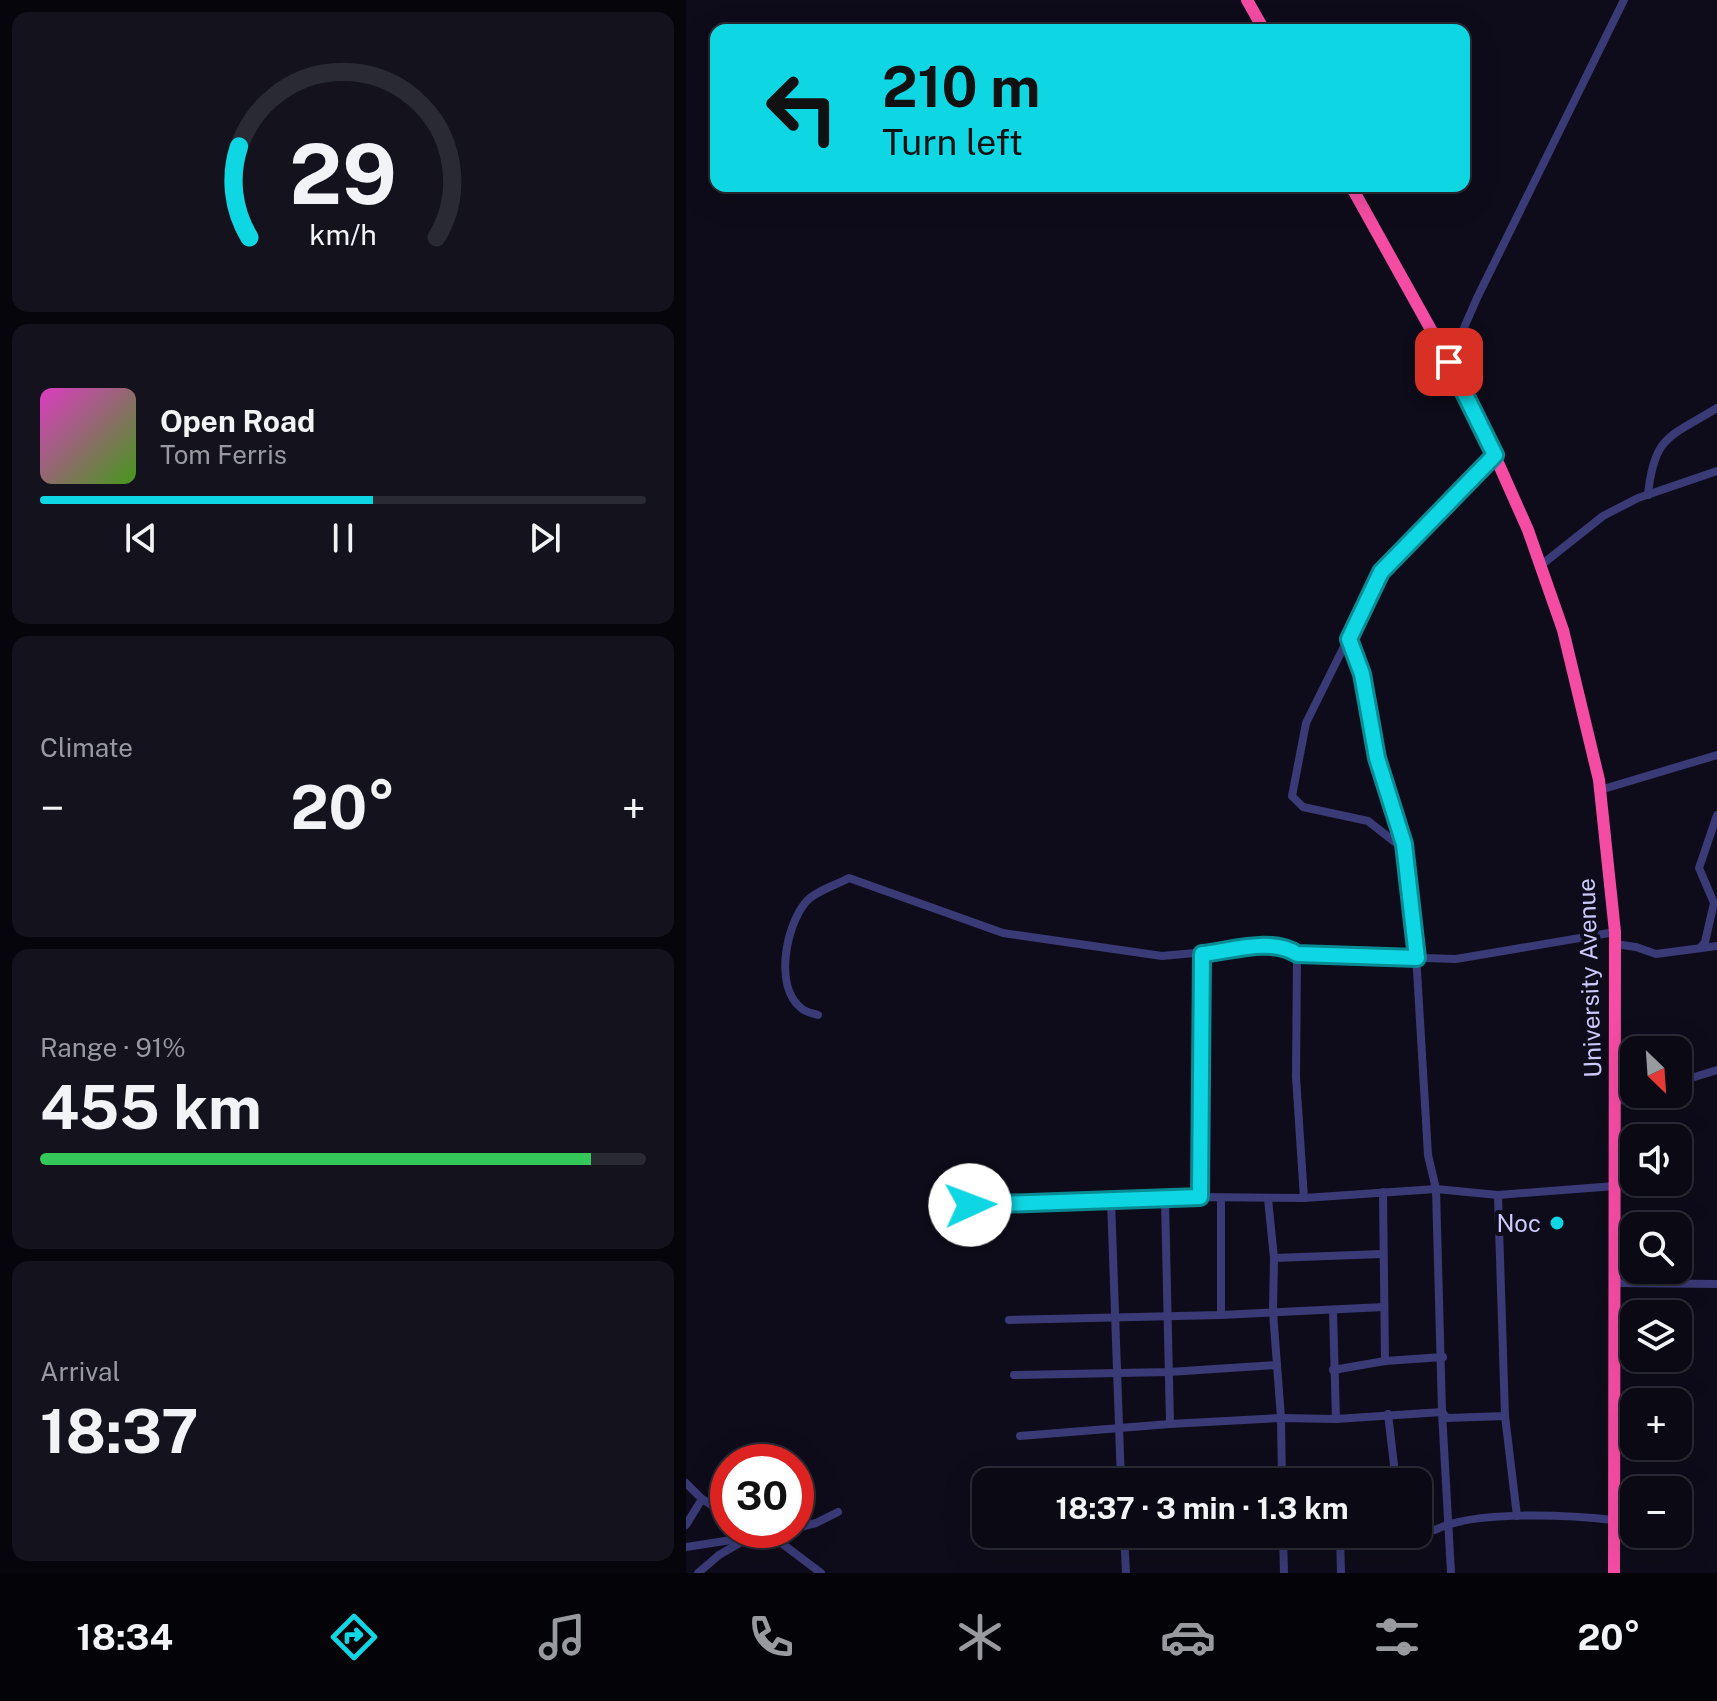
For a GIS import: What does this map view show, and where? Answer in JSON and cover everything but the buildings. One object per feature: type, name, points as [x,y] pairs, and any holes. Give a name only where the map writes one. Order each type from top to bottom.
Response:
[{"type":"highway","points":[[1247,0],[1261,24]]},
{"type":"highway","name":"University Avenue","points":[[1354,192],[1449,362],[1495,455],[1563,630],[1600,790],[1615,938],[1614,1573]]},
{"type":"street","points":[[1449,362],[1477,298],[1624,0]]},
{"type":"street","points":[[1648,495],[1651,465],[1661,444],[1717,408]]},
{"type":"street","points":[[1405,850],[1368,821],[1303,807],[1292,796],[1306,723],[1381,572],[1495,455]]},
{"type":"street","points":[[1540,566],[1603,516],[1648,495],[1717,471]]},
{"type":"street","points":[[1349,639],[1362,674],[1377,758],[1405,850],[1417,958],[1428,1155],[1436,1189],[1443,1357],[1442,1412],[1451,1573]]},
{"type":"street","points":[[1600,790],[1717,755]]},
{"type":"street","points":[[1700,948],[1705,942],[1714,903],[1699,868],[1717,815]]},
{"type":"street","points":[[818,1015],[802,1010],[793,999],[785,969],[786,938],[806,901],[849,878],[1003,933],[1162,956],[1271,946],[1287,947],[1297,954],[1456,959],[1615,938],[1656,954],[1717,946]]},
{"type":"street","points":[[1200,1197],[1202,954]]},
{"type":"street","points":[[1297,954],[1296,1077],[1304,1198]]},
{"type":"street","points":[[1692,1078],[1717,1070]]},
{"type":"street","points":[[1615,1102],[1620,1100]]},
{"type":"street","points":[[970,1205],[1200,1197],[1304,1198],[1436,1189],[1498,1195],[1615,1186]]},
{"type":"street","points":[[1383,1192],[1385,1361]]},
{"type":"street","points":[[1498,1195],[1505,1416],[1517,1516]]},
{"type":"street","points":[[1221,1199],[1221,1315]]},
{"type":"street","points":[[1268,1199],[1274,1258],[1273,1312],[1282,1468]]},
{"type":"street","points":[[1111,1200],[1120,1468]]},
{"type":"street","points":[[1165,1200],[1170,1424]]},
{"type":"street","points":[[1274,1258],[1382,1254]]},
{"type":"street","points":[[1615,1283],[1717,1284]]},
{"type":"street","points":[[1009,1320],[1384,1307]]},
{"type":"street","points":[[1333,1311],[1336,1419]]},
{"type":"street","points":[[1333,1370],[1385,1361],[1443,1357]]},
{"type":"street","points":[[1014,1375],[1169,1372],[1277,1365]]},
{"type":"street","points":[[1442,1412],[1447,1418],[1505,1416]]},
{"type":"street","points":[[1020,1436],[1170,1424],[1442,1412]]},
{"type":"street","points":[[1388,1414],[1395,1468]]},
{"type":"street","points":[[686,1483],[710,1504]]},
{"type":"street","points":[[686,1525],[702,1499]]},
{"type":"street","points":[[814,1524],[838,1512]]},
{"type":"street","points":[[1432,1529],[1447,1523],[1517,1516],[1569,1515],[1613,1520]]},
{"type":"street","points":[[686,1547],[710,1543]]},
{"type":"street","points":[[698,1573],[731,1548]]},
{"type":"street","points":[[785,1548],[821,1573]]},
{"type":"street","points":[[1125,1548],[1126,1573]]},
{"type":"street","points":[[1283,1548],[1284,1573]]},
{"type":"street","points":[[1340,1548],[1341,1573]]},
{"type":"place","name":"Noc","points":[[1557,1223]]},
{"type":"route","points":[[970,1205],[1200,1197],[1202,954],[1271,946],[1287,947],[1297,954],[1417,958],[1404,844],[1377,758],[1362,674],[1349,639],[1381,572],[1495,455],[1449,362]]}]
